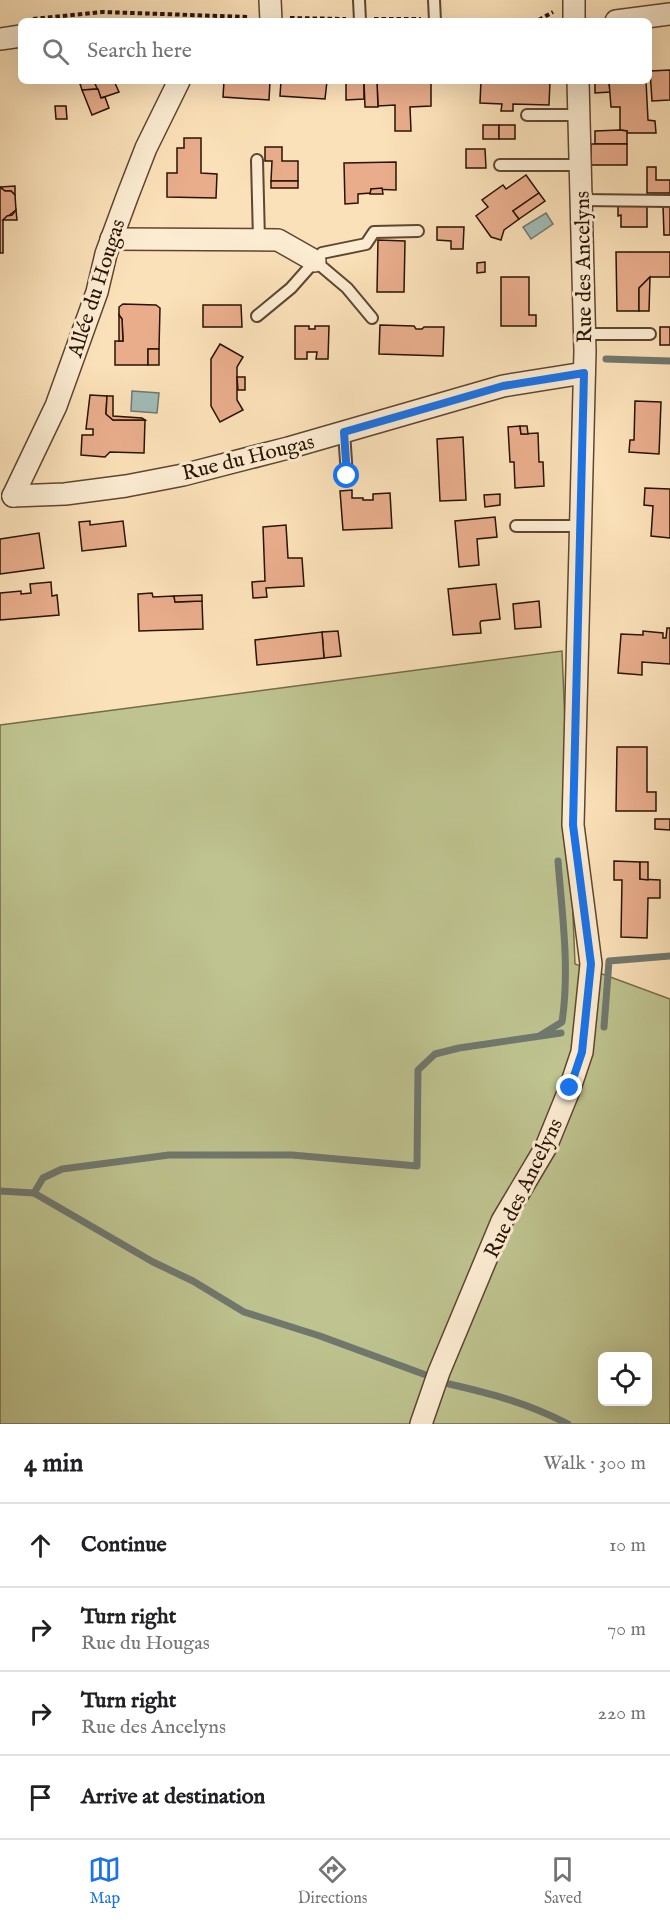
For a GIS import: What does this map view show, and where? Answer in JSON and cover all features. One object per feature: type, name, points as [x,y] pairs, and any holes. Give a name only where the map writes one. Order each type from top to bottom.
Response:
[{"type":"street","points":[[270,0],[271,18]]},
{"type":"street","points":[[574,0],[574,18]]},
{"type":"street","points":[[639,18],[670,14]]},
{"type":"street","points":[[0,39],[18,36]]},
{"type":"street","name":"Allée du Hougas","points":[[13,496],[56,406],[97,292],[111,239],[146,148],[178,84]]},
{"type":"street","name":"Rue des Ancelyns","points":[[421,1424],[439,1372],[498,1232],[546,1147],[582,1052],[591,964],[573,825],[584,373],[578,84]]},
{"type":"street","points":[[111,239],[278,240],[315,261]]},
{"type":"street","name":"Rue du Hougas","points":[[13,496],[65,494],[183,475],[503,386],[584,373]]},
{"type":"lane","points":[[358,0],[360,18]]},
{"type":"lane","points":[[435,0],[435,18]]},
{"type":"lane","points":[[527,115],[579,115]]},
{"type":"lane","points":[[257,160],[260,240]]},
{"type":"lane","points":[[500,165],[580,165]]},
{"type":"lane","points":[[581,200],[670,201]]},
{"type":"lane","points":[[257,316],[291,288],[322,253],[366,244],[374,232],[418,231]]},
{"type":"lane","points":[[315,261],[347,288],[372,318]]},
{"type":"lane","points":[[584,334],[650,334]]},
{"type":"lane","points":[[344,432],[347,476]]},
{"type":"lane","points":[[516,526],[581,526]]},
{"type":"green space","points":[[562,651],[575,964],[670,999],[670,1424],[0,1424],[0,725]]},
{"type":"water","points":[[546,213],[553,224],[531,239],[523,227]]},
{"type":"water","points":[[132,391],[159,393],[157,413],[131,411]]},
{"type":"building","points":[[670,70],[670,100],[652,101],[652,71]]},
{"type":"building","points":[[80,84],[96,84],[98,89],[82,90]]},
{"type":"building","points":[[95,84],[115,84],[119,92],[101,98]]},
{"type":"building","points":[[224,84],[270,84],[269,100],[223,97]]},
{"type":"building","points":[[281,84],[327,84],[325,99],[280,96]]},
{"type":"building","points":[[346,84],[364,84],[364,99],[346,100]]},
{"type":"building","points":[[364,84],[377,84],[378,107],[365,107]]},
{"type":"building","points":[[377,84],[431,84],[431,106],[410,107],[411,131],[395,131],[395,105],[378,106]]},
{"type":"building","points":[[481,84],[550,84],[549,105],[513,104],[513,111],[501,111],[502,104],[480,103]]},
{"type":"building","points":[[595,84],[609,84],[610,92],[595,93]]},
{"type":"building","points":[[609,84],[646,84],[648,120],[655,121],[656,133],[627,133],[627,131],[620,130],[620,107],[611,107]]},
{"type":"building","points":[[98,89],[101,98],[105,97],[109,108],[92,115],[82,90]]},
{"type":"building","points":[[55,106],[66,106],[67,119],[56,119]]},
{"type":"building","points":[[483,125],[499,125],[499,139],[483,139]]},
{"type":"building","points":[[499,125],[515,125],[515,139],[499,139]]},
{"type":"building","points":[[595,131],[627,131],[627,144],[595,144]]},
{"type":"building","points":[[184,138],[201,138],[201,173],[217,174],[216,198],[167,197],[167,173],[177,173],[177,148],[184,148]]},
{"type":"building","points":[[591,144],[627,144],[627,165],[591,165]]},
{"type":"building","points":[[265,147],[282,147],[282,161],[298,161],[298,181],[271,181],[272,161],[265,161]]},
{"type":"building","points":[[466,149],[485,149],[486,168],[466,168]]},
{"type":"building","points":[[396,162],[396,190],[371,189],[371,193],[358,194],[358,203],[345,204],[344,163]]},
{"type":"building","points":[[647,167],[656,167],[656,180],[670,180],[670,193],[647,193]]},
{"type":"building","points":[[526,175],[539,193],[513,211],[519,219],[504,230],[501,240],[491,237],[476,216],[488,207],[482,200],[503,185],[506,189]]},
{"type":"building","points":[[271,181],[298,181],[298,188],[271,188]]},
{"type":"building","points":[[15,186],[15,195],[0,187]]},
{"type":"building","points":[[0,187],[15,195],[16,210],[3,220],[3,253],[0,253]]},
{"type":"building","points":[[382,188],[383,194],[370,194],[371,189]]},
{"type":"building","points":[[539,193],[545,201],[519,219],[513,211]]},
{"type":"building","points":[[647,205],[647,227],[621,227],[618,206]]},
{"type":"building","points":[[663,205],[670,205],[670,235],[664,235]]},
{"type":"building","points":[[16,210],[17,220],[3,220],[12,215]]},
{"type":"building","points":[[437,227],[464,227],[463,249],[451,249],[451,241],[437,240]]},
{"type":"building","points":[[378,240],[405,241],[404,292],[377,292]]},
{"type":"building","points":[[616,252],[670,252],[670,277],[650,277],[639,288],[639,311],[617,311]]},
{"type":"building","points":[[485,262],[485,272],[477,273],[477,263]]},
{"type":"building","points":[[501,277],[529,277],[529,315],[536,315],[536,326],[501,326]]},
{"type":"building","points":[[650,277],[649,311],[639,311],[639,288]]},
{"type":"building","points":[[123,304],[156,305],[160,308],[159,349],[148,349],[148,365],[115,365],[115,341],[123,341],[119,307]]},
{"type":"building","points":[[203,305],[241,305],[242,327],[203,327]]},
{"type":"building","points":[[119,315],[122,319],[123,341],[119,341]]},
{"type":"building","points":[[380,325],[414,326],[416,329],[444,327],[443,356],[379,354]]},
{"type":"building","points":[[295,326],[309,326],[309,329],[315,329],[315,326],[329,326],[328,359],[316,359],[317,352],[307,352],[307,359],[295,359]]},
{"type":"building","points":[[660,327],[670,327],[670,345],[660,345]]},
{"type":"building","points":[[220,344],[243,357],[237,367],[237,400],[243,410],[220,422],[211,406],[211,359]]},
{"type":"building","points":[[148,349],[159,349],[159,365],[148,365]]},
{"type":"building","points":[[237,377],[245,377],[245,390],[238,390]]},
{"type":"building","points":[[90,395],[107,396],[106,414],[113,420],[145,420],[144,453],[110,452],[105,457],[81,455],[82,435],[93,435],[93,429],[86,429]]},
{"type":"building","points":[[107,396],[113,396],[113,416],[145,420],[113,420],[106,414]]},
{"type":"building","points":[[635,401],[661,402],[659,454],[629,452],[630,440],[634,440]]},
{"type":"building","points":[[520,426],[521,434],[538,433],[539,462],[543,462],[544,486],[515,488],[514,462],[510,462],[508,427]]},
{"type":"building","points":[[520,426],[527,426],[528,434],[521,434]]},
{"type":"building","points":[[463,437],[466,500],[440,501],[437,439]]},
{"type":"building","points":[[645,488],[670,489],[670,538],[651,536],[653,506],[644,505]]},
{"type":"building","points":[[352,490],[352,498],[363,498],[363,500],[373,500],[373,494],[390,493],[392,528],[343,530],[340,491]]},
{"type":"building","points":[[500,494],[500,505],[485,507],[484,495]]},
{"type":"building","points":[[495,517],[497,537],[477,539],[479,565],[459,567],[455,521]]},
{"type":"building","points":[[90,521],[90,525],[123,521],[126,546],[82,551],[79,522]]},
{"type":"building","points":[[286,525],[288,558],[302,558],[304,586],[266,588],[267,597],[253,598],[252,582],[265,581],[263,527]]},
{"type":"building","points":[[39,533],[44,568],[0,574],[0,539]]},
{"type":"building","points":[[51,582],[52,596],[57,595],[59,615],[0,620],[0,593],[21,591],[21,594],[31,593],[30,584]]},
{"type":"building","points":[[496,584],[500,619],[481,621],[481,633],[453,635],[448,589]]},
{"type":"building","points":[[152,593],[153,597],[174,596],[175,602],[202,601],[203,629],[139,631],[138,594]]},
{"type":"building","points":[[202,595],[202,601],[175,602],[174,596]]},
{"type":"building","points":[[539,601],[541,627],[515,629],[513,604]]},
{"type":"building","points":[[667,628],[670,628],[670,664],[642,662],[642,675],[618,673],[621,634],[643,635],[643,631],[663,633],[663,638],[666,638]]},
{"type":"building","points":[[338,631],[341,656],[324,658],[322,632]]},
{"type":"building","points":[[322,632],[324,658],[257,665],[255,640]]},
{"type":"building","points":[[617,747],[647,747],[647,792],[656,792],[656,811],[616,811]]},
{"type":"building","points":[[655,819],[670,819],[670,830],[655,829]]},
{"type":"building","points":[[614,861],[640,862],[640,879],[660,880],[660,898],[648,898],[647,938],[621,937],[622,880],[614,880]]},
{"type":"building","points":[[640,862],[648,862],[648,880],[640,879]]},
{"type":"waterway","points":[[606,359],[670,361]]},
{"type":"waterway","points":[[541,1035],[562,1022],[564,1002],[564,941],[558,861]]},
{"type":"waterway","points":[[604,1027],[609,961],[670,956]]},
{"type":"waterway","points":[[34,1193],[43,1178],[62,1169],[169,1155],[292,1155],[417,1166],[418,1070],[435,1054],[459,1048],[561,1033]]},
{"type":"waterway","points":[[0,1191],[34,1193],[153,1262],[193,1281],[244,1312],[320,1336],[426,1375]]},
{"type":"waterway","points":[[449,1384],[510,1400],[568,1424]]},
{"type":"route","points":[[347,476],[344,432],[503,386],[584,373],[573,825],[591,964],[582,1052],[570,1088]]}]
